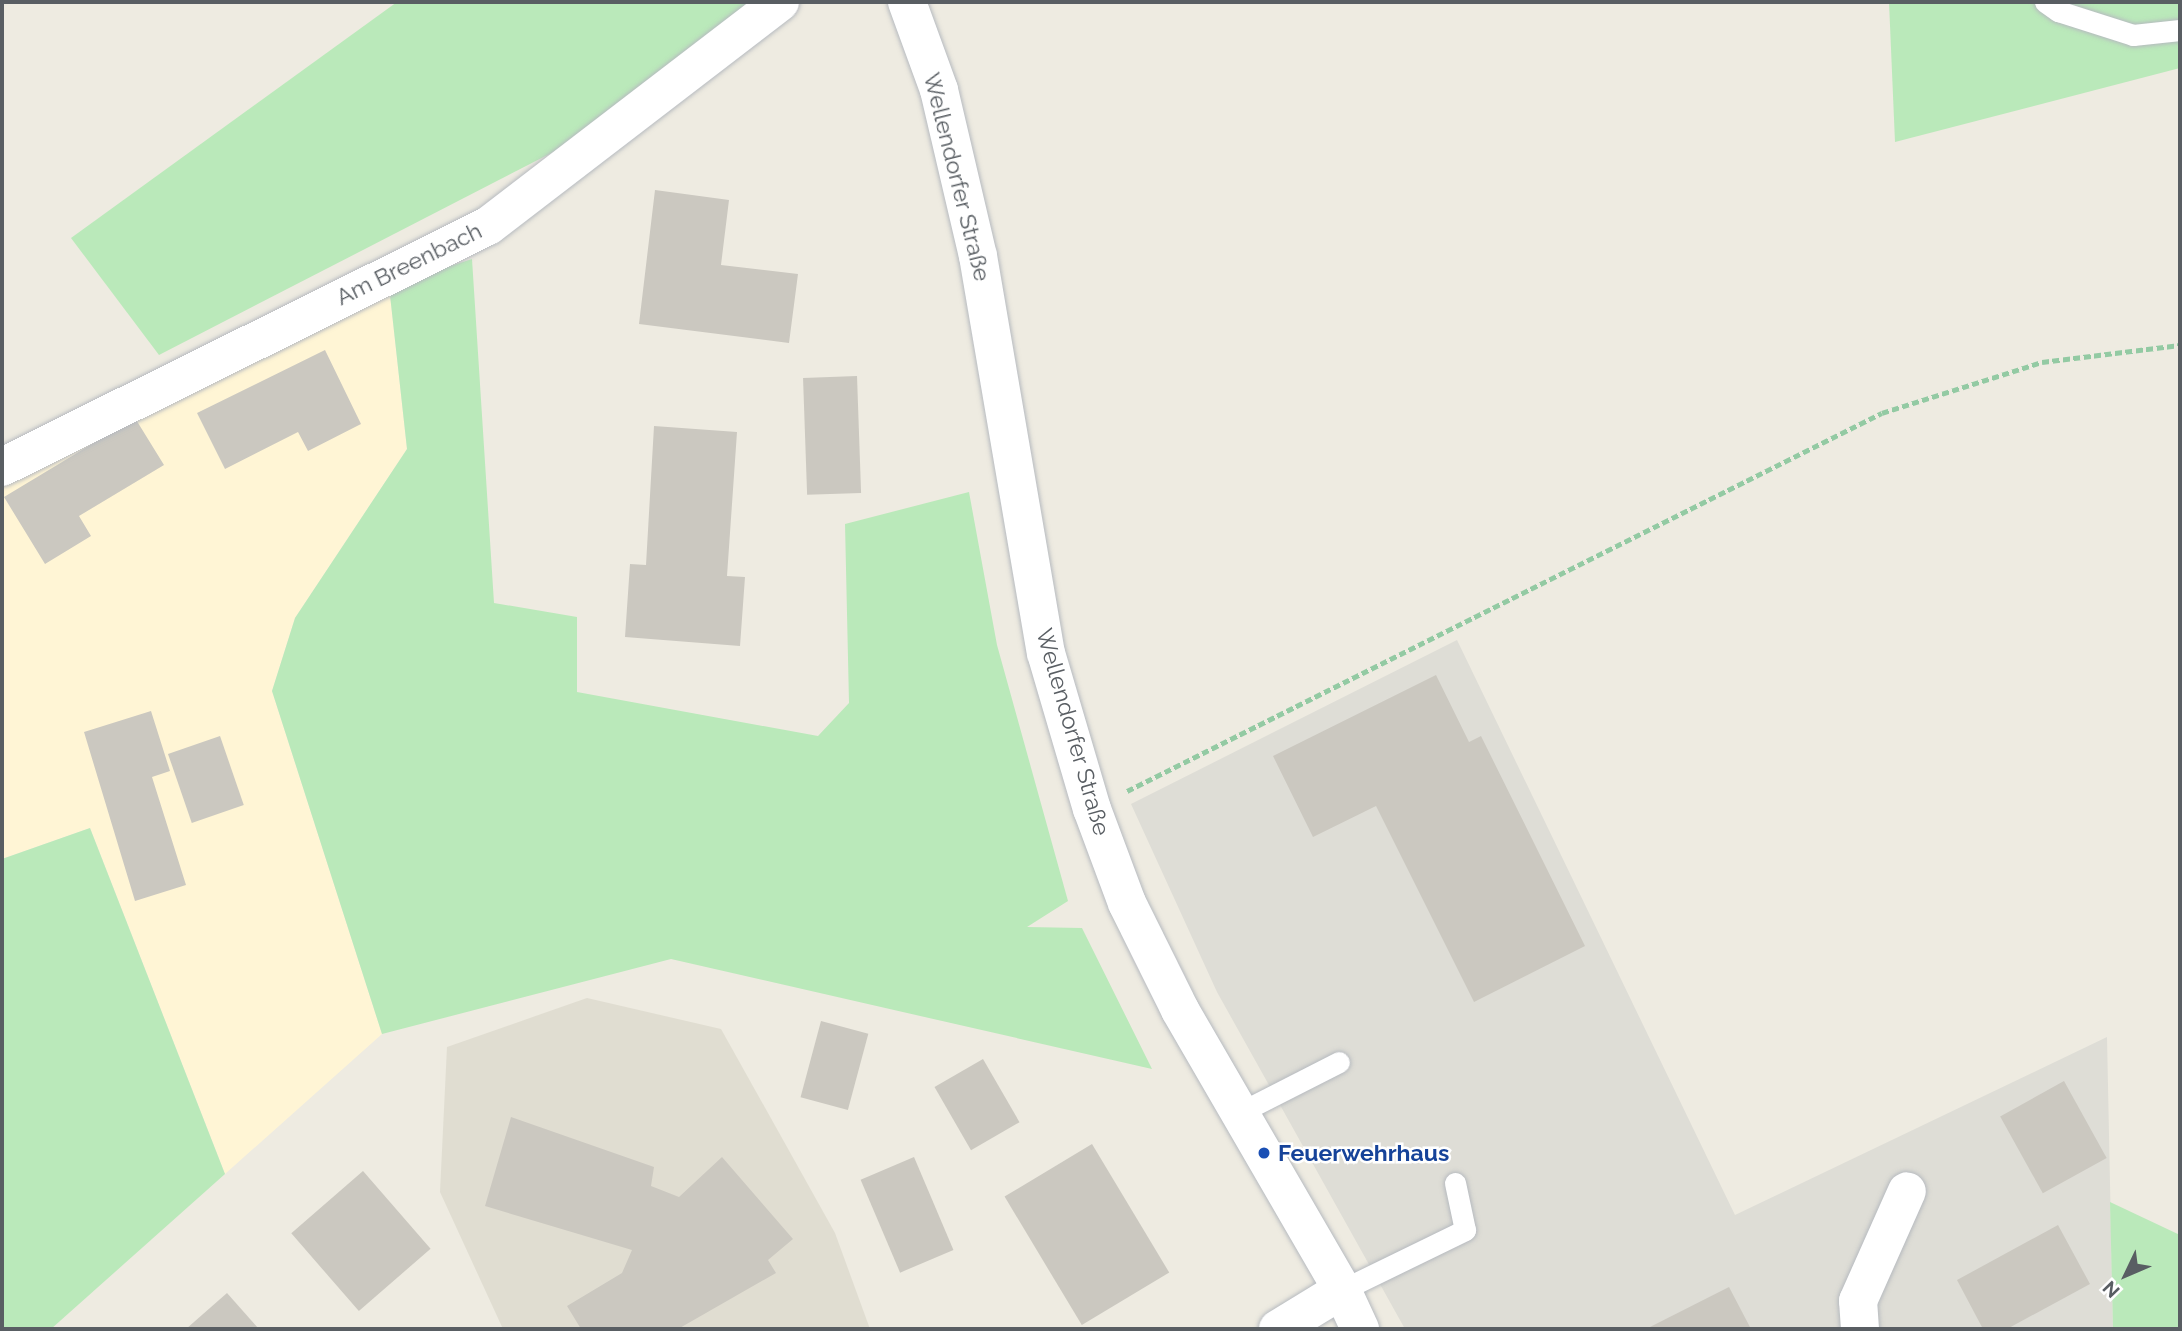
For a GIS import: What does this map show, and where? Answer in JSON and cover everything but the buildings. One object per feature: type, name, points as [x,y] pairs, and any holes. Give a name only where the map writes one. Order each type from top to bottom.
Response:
[{"type":"street","name":"Am Breenbach","points":[[2,467],[488,226],[780,2]]},
{"type":"street","name":"Wellendorfer Straße","points":[[906,2],[939,90],[978,256],[1046,653],[1091,809],[1127,903],[1239,1114],[1342,1290],[1360,1329]]},
{"type":"street","points":[[1860,1329],[1858,1301],[1907,1191]]},
{"type":"street","points":[[1278,1329],[1342,1290]]},
{"type":"lane","points":[[2045,2],[2058,11],[2133,35],[2180,30]]},
{"type":"lane","points":[[1239,1114],[1339,1062]]},
{"type":"lane","points":[[1342,1290],[1465,1230],[1455,1183]]},
{"type":"path","points":[[1091,809],[1882,413],[2042,362],[2180,345]]},
{"type":"shaded area","points":[[389,286],[407,449],[295,618],[272,691],[382,1034],[225,1174],[90,828],[2,859],[2,482]]},
{"type":"shaded area","points":[[1457,640],[1735,1215],[2107,1037],[2113,1329],[1405,1329],[1217,992],[1131,804]]},
{"type":"shaded area","points":[[587,998],[721,1029],[835,1233],[870,1329],[503,1329],[440,1192],[447,1047]]},
{"type":"green space","points":[[397,2],[755,2],[567,145],[159,355],[71,238]]},
{"type":"green space","points":[[1889,2],[2180,2],[2180,68],[1895,142]]},
{"type":"green space","points":[[472,259],[494,603],[577,617],[577,692],[818,736],[849,703],[845,524],[969,492],[997,645],[1068,901],[1027,927],[1082,928],[1152,1069],[671,959],[382,1034],[272,691],[295,618],[407,449],[389,286]]},
{"type":"green space","points":[[90,828],[225,1174],[51,1329],[2,1329],[2,859]]},
{"type":"green space","points":[[2110,1202],[2180,1235],[2180,1329],[2113,1329]]},
{"type":"place","name":"Feuerwehrhaus","points":[[1264,1153]]}]
